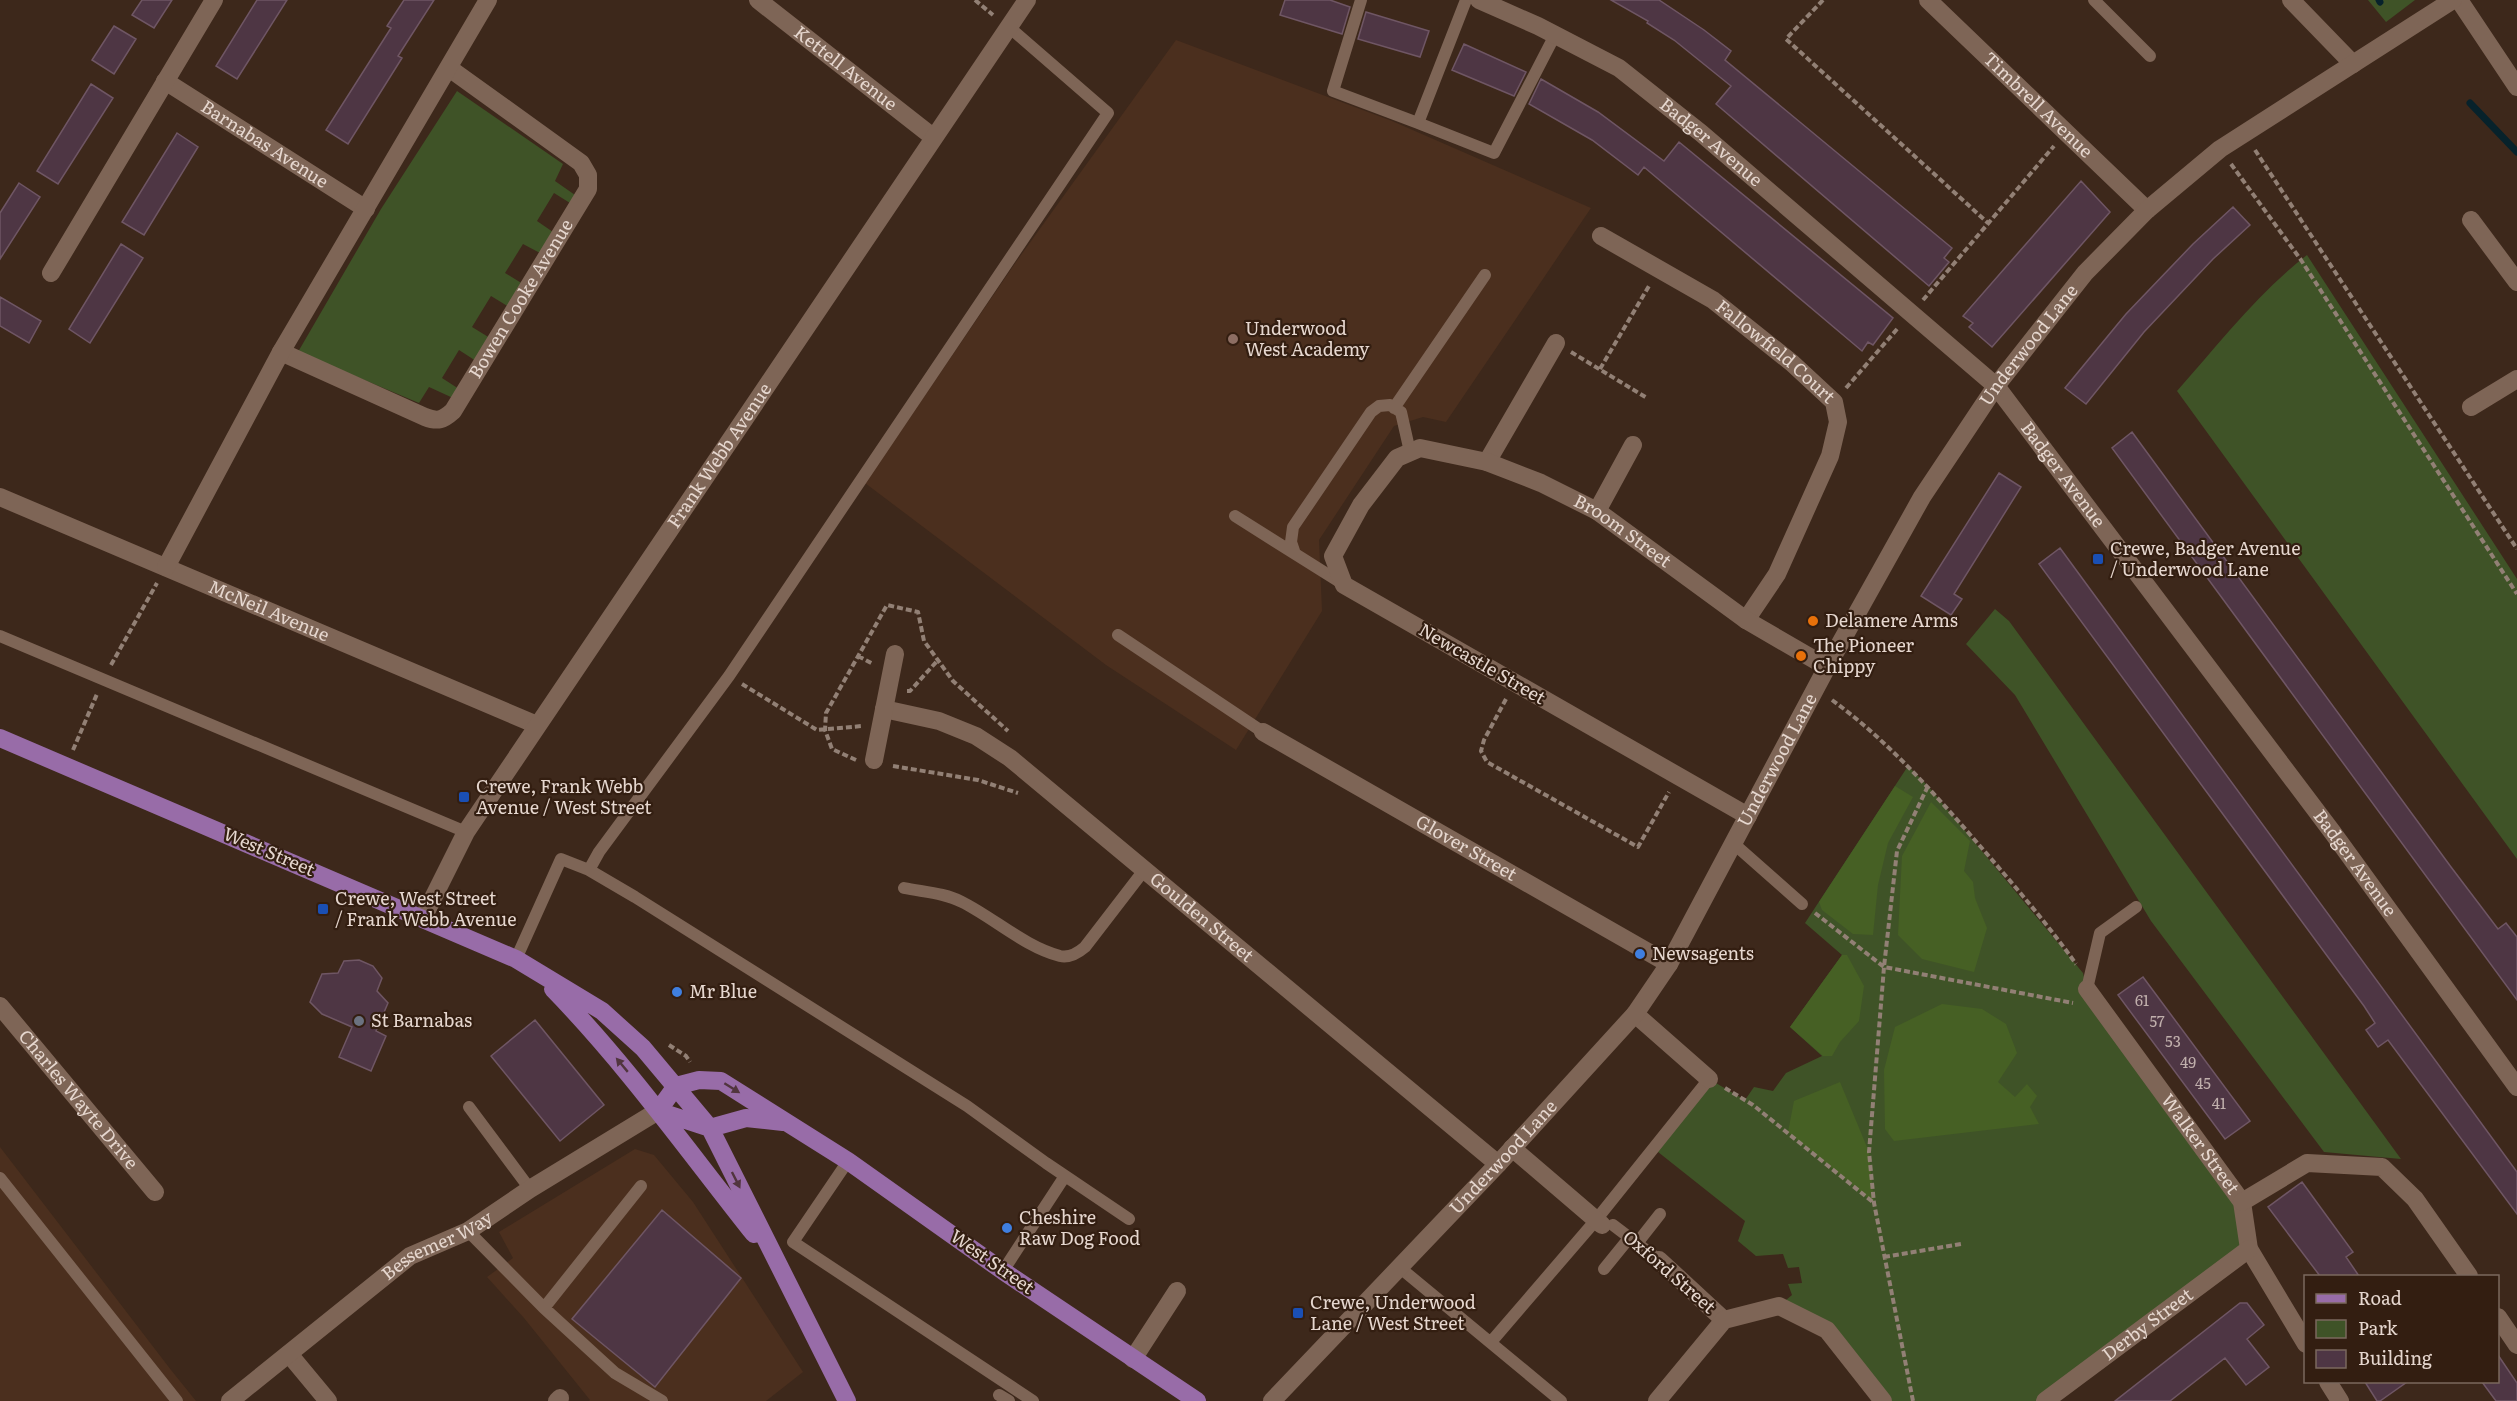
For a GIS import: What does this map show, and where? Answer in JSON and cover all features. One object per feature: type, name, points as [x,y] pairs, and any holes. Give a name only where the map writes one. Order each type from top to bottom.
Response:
[{"type":"main road","name":"West Street","points":[[0,738],[516,959],[602,1011],[643,1048],[710,1128],[746,1118],[788,1123]]},
{"type":"main road","name":"West Street","points":[[535,972],[588,1025],[778,1264]]},
{"type":"main road","name":"West Street","points":[[676,1086],[699,1080],[721,1081],[848,1161],[1003,1271],[1197,1401]]},
{"type":"main road","points":[[676,1086],[658,1111],[710,1128],[847,1401]]},
{"type":"street","points":[[51,273],[214,0]]},
{"type":"street","points":[[166,567],[281,352],[488,0]]},
{"type":"street","name":"Kettell Avenue","points":[[758,0],[933,137]]},
{"type":"street","name":"Frank Webb Avenue","points":[[423,918],[466,832],[1027,0]]},
{"type":"street","name":"Badger Avenue","points":[[1479,0],[1555,35],[1619,69],[1701,134],[1996,386],[2333,833],[2517,1087]]},
{"type":"street","name":"Timbrell Avenue","points":[[1928,0],[2147,210]]},
{"type":"street","points":[[2291,0],[2353,64]]},
{"type":"street","name":"Underwood Lane","points":[[1272,1401],[1498,1164],[1635,1014],[1669,964],[1827,667],[1922,497],[1996,386],[2085,273],[2147,210],[2220,149],[2453,0]]},
{"type":"street","points":[[2459,0],[2517,87]]},
{"type":"street","name":"Bowen Cooke Avenue","points":[[281,352],[435,421],[444,419],[453,411],[588,189],[588,175],[581,163],[449,68]]},
{"type":"street","name":"Barnabas Avenue","points":[[165,81],[366,209]]},
{"type":"street","points":[[2471,220],[2517,282]]},
{"type":"street","name":"Fallowfield Court","points":[[1601,236],[1713,300],[1792,363],[1834,402],[1838,422],[1830,456],[1777,574],[1746,620]]},
{"type":"street","points":[[1487,462],[1556,343]]},
{"type":"street","points":[[2471,407],[2517,380]]},
{"type":"street","points":[[1597,511],[1633,445]]},
{"type":"street","name":"Broom Street","points":[[1403,455],[1420,448],[1487,462],[1541,483],[1597,511],[1746,620],[1827,667]]},
{"type":"street","points":[[1344,585],[1333,556],[1360,505],[1403,455]]},
{"type":"street","name":"McNeil Avenue","points":[[0,497],[537,725]]},
{"type":"street","name":"Newcastle Street","points":[[1344,585],[1748,816]]},
{"type":"street","points":[[875,762],[895,654]]},
{"type":"street","name":"Goulden Street","points":[[884,708],[939,721],[976,736],[1010,758],[1498,1164]]},
{"type":"street","name":"Glover Street","points":[[1263,732],[1669,964]]},
{"type":"street","name":"Walker Street","points":[[2092,995],[2242,1202],[2249,1249],[2304,1341]]},
{"type":"street","name":"Charles Wayte Drive","points":[[0,1006],[155,1192]]},
{"type":"street","points":[[1635,1014],[1709,1079]]},
{"type":"street","name":"Bessemer Way","points":[[230,1401],[410,1256],[468,1231],[530,1189],[658,1111]]},
{"type":"street","points":[[1512,1148],[1604,1223]]},
{"type":"street","points":[[2242,1202],[2307,1162],[2382,1167],[2415,1199],[2468,1275]]},
{"type":"street","name":"Derby Street","points":[[2045,1401],[2249,1249]]},
{"type":"street","name":"Oxford Street","points":[[1659,1260],[1724,1320]]},
{"type":"street","points":[[1133,1359],[1177,1291]]},
{"type":"street","name":"Oxford Street","points":[[1657,1401],[1724,1320],[1779,1306],[1827,1330],[1883,1401]]},
{"type":"street","points":[[2499,1318],[2517,1345]]},
{"type":"street","points":[[289,1354],[328,1401]]},
{"type":"street","points":[[2329,1383],[2340,1401]]},
{"type":"lane","points":[[1361,0],[1333,91],[1494,153],[1555,35]]},
{"type":"lane","points":[[1418,123],[1466,0]]},
{"type":"lane","points":[[2094,0],[2150,56]]},
{"type":"lane","points":[[589,870],[599,852],[729,676],[1108,113],[1009,27]]},
{"type":"lane","points":[[1394,408],[1485,276]]},
{"type":"lane","points":[[1295,554],[1291,542],[1293,527],[1364,421],[1379,406],[1390,405],[1401,412],[1403,455]]},
{"type":"lane","points":[[1234,516],[1344,585]]},
{"type":"lane","points":[[1118,635],[1263,732]]},
{"type":"lane","points":[[0,636],[466,832]]},
{"type":"lane","points":[[1733,843],[1802,904]]},
{"type":"lane","points":[[516,959],[561,859],[589,870],[957,1099],[1129,1219]]},
{"type":"lane","points":[[904,888],[961,901],[1035,945],[1061,956],[1070,956],[1085,947],[1145,869]]},
{"type":"lane","points":[[2092,995],[2100,933],[2136,906]]},
{"type":"lane","points":[[1491,1342],[1604,1223],[1709,1079]]},
{"type":"lane","points":[[469,1107],[530,1189]]},
{"type":"lane","points":[[848,1161],[793,1242],[1033,1401]]},
{"type":"lane","points":[[1003,1271],[1065,1176]]},
{"type":"lane","points":[[0,1178],[177,1401]]},
{"type":"lane","points":[[544,1308],[641,1186]]},
{"type":"lane","points":[[1604,1269],[1660,1214]]},
{"type":"lane","name":"Oxford Street","points":[[1604,1223],[1634,1240],[1659,1260]]},
{"type":"lane","points":[[468,1231],[544,1308],[615,1373],[662,1401]]},
{"type":"lane","points":[[1399,1267],[1561,1401]]},
{"type":"path","points":[[1823,0],[1785,39],[1988,223]]},
{"type":"path","points":[[2245,131],[2257,154],[2517,549]]},
{"type":"path","points":[[1834,402],[2047,152],[2068,134]]},
{"type":"path","points":[[2220,149],[2301,260],[2517,594]]},
{"type":"path","points":[[1599,369],[1659,270]]},
{"type":"path","points":[[1556,343],[1647,398]]},
{"type":"path","points":[[729,676],[817,730],[884,708],[910,691],[938,660]]},
{"type":"path","points":[[1515,683],[1484,740],[1481,751],[1487,762],[1638,847],[1678,776]]},
{"type":"path","points":[[1802,904],[1884,967],[2081,1005],[2092,995],[2083,973],[2055,935],[1928,786],[1858,720],[1816,689]]},
{"type":"path","points":[[825,729],[832,749],[854,760],[978,780],[1027,795]]},
{"type":"path","points":[[1912,1401],[1874,1203],[1869,1152],[1884,967],[1897,851],[1928,786]]},
{"type":"path","points":[[1709,1079],[1752,1105],[1874,1203]]},
{"type":"path","points":[[1884,1257],[1961,1244]]},
{"type":"shaded area","name":"Underwood West Academy","points":[[1176,40],[1392,121],[1591,208],[1446,422],[1423,417],[1394,426],[1319,540],[1322,611],[1236,750],[1106,665],[865,483],[1016,262]]},
{"type":"shaded area","points":[[0,1147],[171,1370],[196,1401],[0,1401]]},
{"type":"shaded area","points":[[635,1149],[654,1155],[693,1202],[803,1372],[766,1401],[589,1401],[524,1318],[487,1277],[513,1258],[499,1232]]},
{"type":"green space","points":[[2368,0],[2415,0],[2386,22]]},
{"type":"green space","points":[[457,91],[563,164],[555,181],[575,195],[570,203],[554,193],[537,221],[553,232],[540,253],[523,244],[505,273],[523,284],[509,307],[491,296],[472,327],[490,338],[476,361],[459,350],[442,378],[459,389],[453,398],[429,387],[419,403],[298,352],[381,209]]},
{"type":"green space","points":[[2307,255],[2517,579],[2517,859],[2177,391],[2255,303]]},
{"type":"green space","points":[[1995,609],[2009,621],[2401,1159],[2324,1152],[2151,921],[2015,695],[1966,644]]},
{"type":"green space","points":[[1908,766],[1928,786],[2083,973],[2087,989],[2242,1202],[2249,1249],[2045,1401],[1883,1401],[1827,1330],[1779,1306],[1792,1295],[1788,1284],[1802,1283],[1799,1267],[1788,1268],[1783,1254],[1756,1256],[1738,1241],[1745,1221],[1653,1148],[1709,1079],[1745,1100],[1754,1087],[1773,1091],[1786,1073],[1822,1056],[1790,1027],[1842,955],[1805,923]]},
{"type":"green space","points":[[1895,786],[1913,797],[1888,843],[1878,885],[1873,935],[1853,934],[1822,910],[1819,902]]},
{"type":"green space","points":[[1931,802],[1970,841],[1964,871],[1973,882],[1975,898],[1987,928],[1974,972],[1922,959],[1898,935],[1902,856]]},
{"type":"green space","points":[[1842,955],[1847,955],[1864,986],[1859,1021],[1840,1042],[1832,1056],[1823,1056],[1790,1027]]},
{"type":"green space","points":[[1942,1004],[1982,1009],[2006,1024],[2017,1053],[1998,1082],[2015,1097],[2027,1084],[2037,1096],[2030,1107],[2039,1124],[1894,1141],[1885,1129],[1884,1070],[1895,1027]]},
{"type":"green space","points":[[1840,1082],[1869,1152],[1874,1203],[1788,1132],[1794,1101]]},
{"type":"building","points":[[142,0],[172,0],[154,28],[132,15]]},
{"type":"building","points":[[257,0],[287,0],[237,79],[216,66]]},
{"type":"building","points":[[404,0],[434,0],[398,56],[402,58],[348,144],[326,130],[391,28],[387,26]]},
{"type":"building","points":[[1285,0],[1330,0],[1350,7],[1342,34],[1280,15]]},
{"type":"building","points":[[1611,0],[1659,0],[1704,30],[1731,51],[1725,60],[1952,248],[1944,258],[1949,262],[1929,286],[1716,104],[1731,86],[1674,40],[1647,23],[1648,21]]},
{"type":"building","points":[[1366,12],[1429,31],[1420,57],[1358,39]]},
{"type":"building","points":[[114,26],[136,39],[114,74],[92,60]]},
{"type":"building","points":[[1464,44],[1526,72],[1514,96],[1452,70]]},
{"type":"building","points":[[1541,79],[1598,112],[1664,161],[1679,142],[1893,318],[1873,345],[1868,342],[1862,351],[1644,167],[1638,175],[1592,140],[1529,104]]},
{"type":"building","points":[[91,84],[113,98],[58,184],[37,171]]},
{"type":"building","points":[[177,133],[198,147],[144,235],[122,222]]},
{"type":"building","points":[[2081,181],[2110,212],[1992,347],[1969,327],[1973,323],[1963,316]]},
{"type":"building","points":[[19,183],[40,197],[0,259],[0,213]]},
{"type":"building","points":[[2233,207],[2250,225],[2213,259],[2144,332],[2086,404],[2065,388],[2126,314],[2193,244]]},
{"type":"building","points":[[121,244],[143,258],[90,343],[69,329]]},
{"type":"building","points":[[0,297],[41,321],[29,343],[0,326]]},
{"type":"building","points":[[2132,432],[2498,929],[2506,923],[2517,937],[2517,1000],[2112,448]]},
{"type":"building","points":[[1999,473],[2021,487],[1954,594],[1962,599],[1951,615],[1921,596]]},
{"type":"building","points":[[2060,548],[2517,1172],[2517,1214],[2388,1040],[2378,1047],[2366,1030],[2375,1023],[2364,1006],[2039,564]]},
{"type":"building","name":"St Barnabas","points":[[359,960],[373,966],[382,978],[377,991],[388,1003],[376,1031],[386,1036],[371,1071],[339,1057],[352,1027],[322,1014],[310,1002],[322,974],[338,973],[344,961]]},
{"type":"building","points":[[2143,977],[2250,1121],[2225,1139],[2118,995]]},
{"type":"building","points":[[535,1020],[604,1105],[560,1141],[491,1056]]},
{"type":"building","points":[[2302,1182],[2353,1252],[2346,1257],[2358,1275],[2319,1275],[2268,1207]]},
{"type":"building","points":[[662,1210],[741,1278],[655,1387],[572,1319]]},
{"type":"building","points":[[2240,1303],[2247,1303],[2264,1325],[2247,1339],[2269,1367],[2246,1385],[2225,1358],[2170,1401],[2115,1401]]},
{"type":"building","points":[[2499,1356],[2517,1383],[2517,1401],[2496,1401],[2483,1383],[2499,1383]]},
{"type":"building","points":[[2366,1383],[2406,1383],[2380,1401],[2377,1401]]},
{"type":"waterway","points":[[2470,103],[2517,152]]},
{"type":"place","name":"Underwood West Academy","points":[[1233,339]]},
{"type":"place","name":"Crewe, Badger Avenue / Underwood Lane","points":[[2098,559]]},
{"type":"place","name":"Delamere Arms","points":[[1813,621]]},
{"type":"place","name":"The Pioneer Chippy","points":[[1801,656]]},
{"type":"place","name":"Crewe, Frank Webb Avenue / West Street","points":[[464,797]]},
{"type":"place","name":"Crewe, West Street / Frank Webb Avenue","points":[[323,909]]},
{"type":"place","name":"Newsagents","points":[[1640,954]]},
{"type":"place","name":"Mr Blue","points":[[677,992]]},
{"type":"place","name":"St Barnabas","points":[[359,1021]]},
{"type":"place","name":"Cheshire Raw Dog Food","points":[[1007,1228]]},
{"type":"place","name":"Crewe, Underwood Lane / West Street","points":[[1298,1313]]}]
